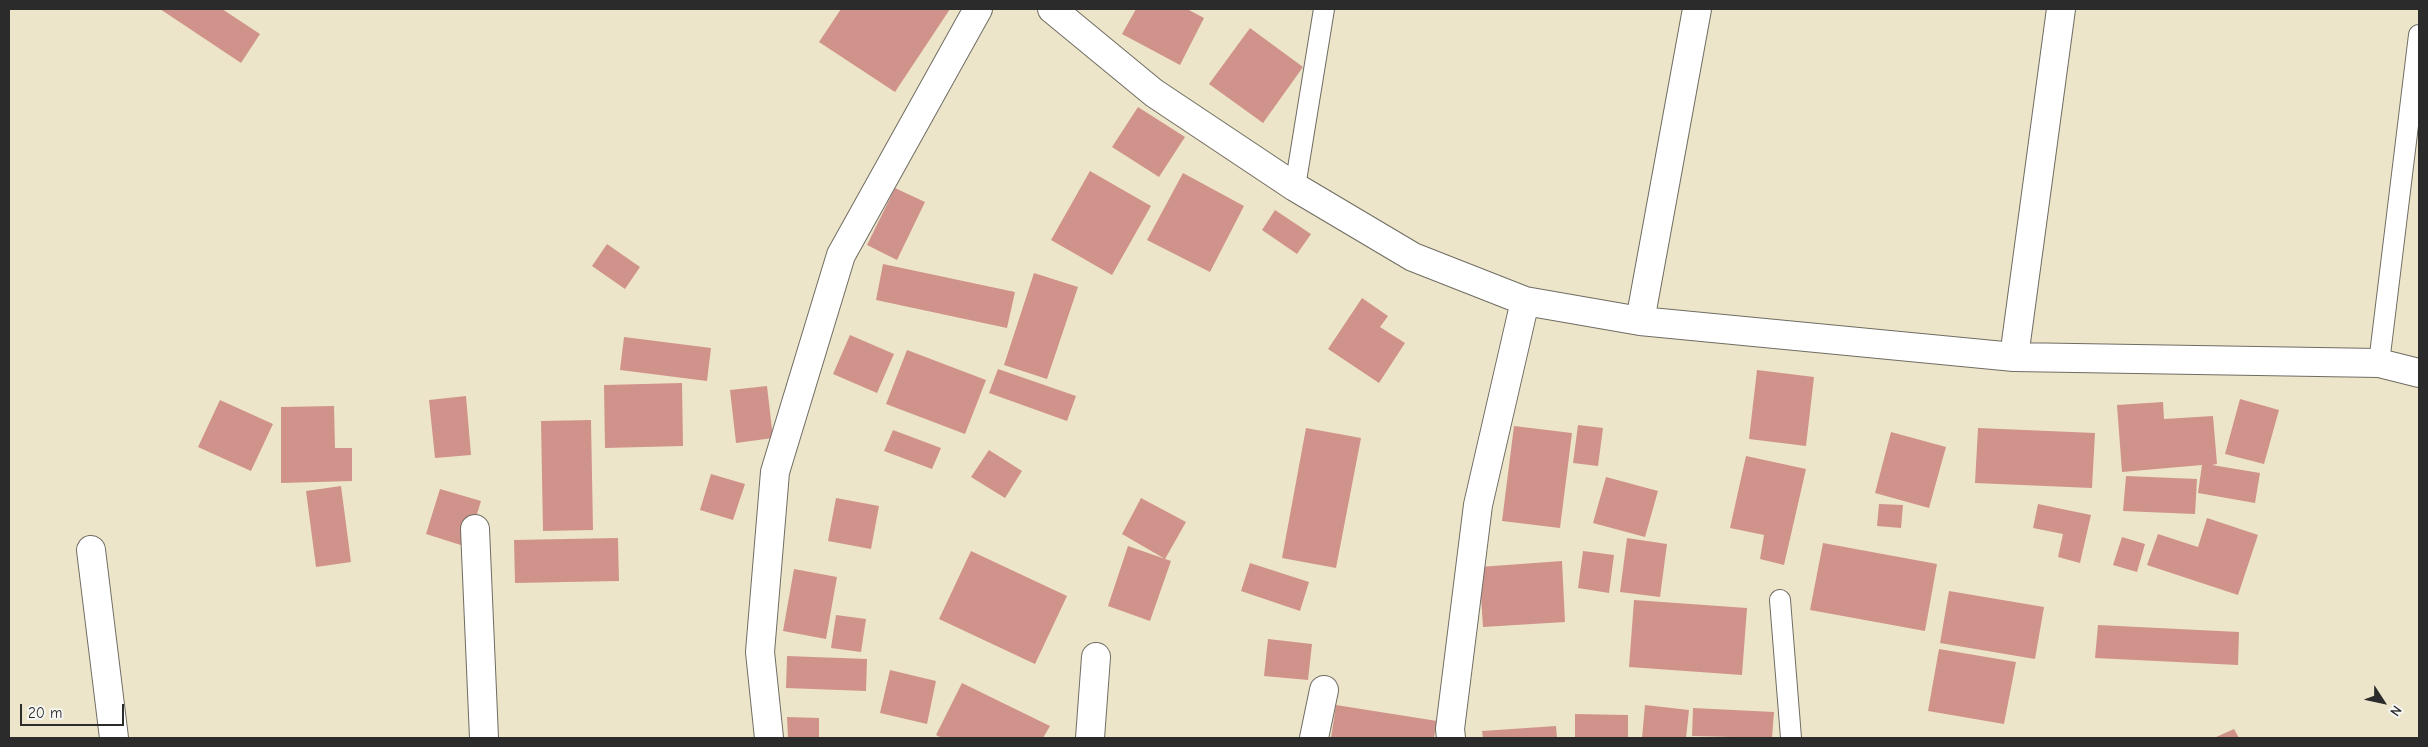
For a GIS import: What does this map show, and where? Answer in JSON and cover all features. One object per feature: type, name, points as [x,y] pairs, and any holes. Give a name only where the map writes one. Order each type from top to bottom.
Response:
[{"type":"street","points":[[769,738],[760,652],[775,472],[841,254],[978,9]]},
{"type":"street","points":[[1052,9],[1154,93],[1295,188],[1413,257],[1525,301],[1640,321],[2014,357],[2379,363],[2419,372]]},
{"type":"street","points":[[1640,321],[1697,9]]},
{"type":"street","points":[[2014,357],[2061,9]]},
{"type":"street","points":[[1451,738],[1450,728],[1478,505],[1525,301]]},
{"type":"street","points":[[475,529],[484,738]]},
{"type":"street","points":[[91,550],[114,738]]},
{"type":"street","points":[[1090,738],[1096,658]]},
{"type":"street","points":[[1314,738],[1324,690]]},
{"type":"lane","points":[[1295,188],[1324,9]]},
{"type":"lane","points":[[2379,363],[2419,35]]},
{"type":"lane","points":[[1780,600],[1791,738]]},
{"type":"building","points":[[160,9],[222,9],[260,34],[241,63]]},
{"type":"building","points":[[841,9],[950,9],[895,92],[819,42]]},
{"type":"building","points":[[1136,9],[1187,9],[1204,18],[1180,65],[1122,34]]},
{"type":"building","points":[[1250,28],[1303,67],[1263,123],[1209,84]]},
{"type":"building","points":[[1138,107],[1185,137],[1159,177],[1112,147]]},
{"type":"building","points":[[1090,171],[1151,206],[1112,275],[1051,240]]},
{"type":"building","points":[[1183,173],[1244,206],[1210,272],[1147,240]]},
{"type":"building","points":[[895,188],[925,202],[897,260],[867,245]]},
{"type":"building","points":[[1275,210],[1311,234],[1297,254],[1262,230]]},
{"type":"building","points":[[607,244],[640,267],[625,289],[592,266]]},
{"type":"building","points":[[883,264],[1015,292],[1007,328],[876,300]]},
{"type":"building","points":[[1034,273],[1078,287],[1047,379],[1004,365]]},
{"type":"building","points":[[1362,298],[1388,316],[1380,327],[1405,343],[1379,383],[1328,349]]},
{"type":"building","points":[[850,335],[894,354],[877,393],[833,374]]},
{"type":"building","points":[[624,337],[711,348],[707,381],[620,370]]},
{"type":"building","points":[[907,350],[986,380],[965,434],[886,404]]},
{"type":"building","points":[[998,369],[1076,396],[1067,421],[989,393]]},
{"type":"building","points":[[1757,370],[1814,377],[1806,446],[1749,439]]},
{"type":"building","points":[[682,383],[683,446],[605,448],[604,385]]},
{"type":"building","points":[[767,386],[773,438],[736,443],[730,390]]},
{"type":"building","points":[[466,396],[471,455],[435,458],[429,400]]},
{"type":"building","points":[[2240,399],[2279,410],[2264,464],[2225,454]]},
{"type":"building","points":[[220,400],[273,424],[251,471],[198,447]]},
{"type":"building","points":[[2163,402],[2164,419],[2213,416],[2217,464],[2212,465],[2260,473],[2255,503],[2198,493],[2202,465],[2122,472],[2117,405]]},
{"type":"building","points":[[334,406],[335,448],[352,448],[352,481],[281,483],[281,407]]},
{"type":"building","points":[[591,420],[593,530],[543,531],[541,421]]},
{"type":"building","points":[[1578,425],[1603,428],[1598,466],[1573,463]]},
{"type":"building","points":[[1514,426],[1572,433],[1560,528],[1502,521]]},
{"type":"building","points":[[1306,428],[1361,438],[1336,568],[1282,558]]},
{"type":"building","points":[[1978,428],[2095,433],[2092,488],[1975,483]]},
{"type":"building","points":[[893,430],[941,448],[932,469],[884,451]]},
{"type":"building","points":[[1891,432],[1946,447],[1929,508],[1875,493]]},
{"type":"building","points":[[989,450],[1022,471],[1005,498],[971,477]]},
{"type":"building","points":[[1746,456],[1806,469],[1784,565],[1760,559],[1764,535],[1730,528]]},
{"type":"building","points":[[711,474],[745,484],[733,520],[700,510]]},
{"type":"building","points":[[2126,476],[2197,479],[2195,514],[2123,511]]},
{"type":"building","points":[[1606,477],[1658,491],[1645,537],[1593,523]]},
{"type":"building","points":[[341,486],[351,562],[316,567],[306,491]]},
{"type":"building","points":[[440,489],[481,501],[467,547],[426,534]]},
{"type":"building","points":[[836,498],[879,506],[871,549],[828,541]]},
{"type":"building","points":[[1141,498],[1186,522],[1165,559],[1122,534]]},
{"type":"building","points":[[1879,504],[1903,505],[1901,528],[1877,526]]},
{"type":"building","points":[[2038,504],[2091,515],[2080,563],[2058,557],[2063,534],[2033,528]]},
{"type":"building","points":[[2207,518],[2258,535],[2238,595],[2147,565],[2158,534],[2198,547]]},
{"type":"building","points":[[2122,537],[2145,544],[2137,572],[2113,565]]},
{"type":"building","points":[[618,538],[619,581],[515,583],[514,540]]},
{"type":"building","points":[[1627,538],[1667,544],[1660,597],[1620,592]]},
{"type":"building","points":[[1823,543],[1937,564],[1925,631],[1810,610]]},
{"type":"building","points":[[1128,546],[1171,561],[1150,621],[1108,606]]},
{"type":"building","points":[[971,551],[1067,596],[1035,664],[939,619]]},
{"type":"building","points":[[1583,551],[1614,555],[1609,593],[1578,588]]},
{"type":"building","points":[[1562,561],[1565,622],[1483,627],[1479,567]]},
{"type":"building","points":[[1250,563],[1309,582],[1300,611],[1241,591]]},
{"type":"building","points":[[794,569],[837,577],[826,639],[783,631]]},
{"type":"building","points":[[1949,591],[2044,607],[2035,659],[1940,643]]},
{"type":"building","points":[[1634,600],[1747,608],[1742,675],[1629,667]]},
{"type":"building","points":[[836,615],[866,619],[861,652],[831,648]]},
{"type":"building","points":[[2098,625],[2239,632],[2238,665],[2095,658]]},
{"type":"building","points":[[1268,639],[1312,644],[1308,680],[1264,676]]},
{"type":"building","points":[[1939,649],[2016,662],[2004,724],[1928,711]]},
{"type":"building","points":[[787,656],[867,659],[866,691],[786,688]]},
{"type":"building","points":[[890,670],[936,681],[927,724],[880,713]]},
{"type":"building","points":[[962,683],[1050,726],[1043,738],[942,738],[936,735]]},
{"type":"building","points":[[1336,705],[1437,721],[1434,738],[1331,738]]},
{"type":"building","points":[[1645,705],[1689,710],[1686,738],[1642,738]]},
{"type":"building","points":[[1693,708],[1774,712],[1772,738],[1692,736]]},
{"type":"building","points":[[1575,714],[1628,715],[1628,738],[1575,738]]},
{"type":"building","points":[[787,717],[819,718],[819,738],[788,738]]},
{"type":"building","points":[[1556,726],[1557,738],[1483,738],[1482,731]]},
{"type":"building","points":[[2234,729],[2239,738],[2214,738]]}]
